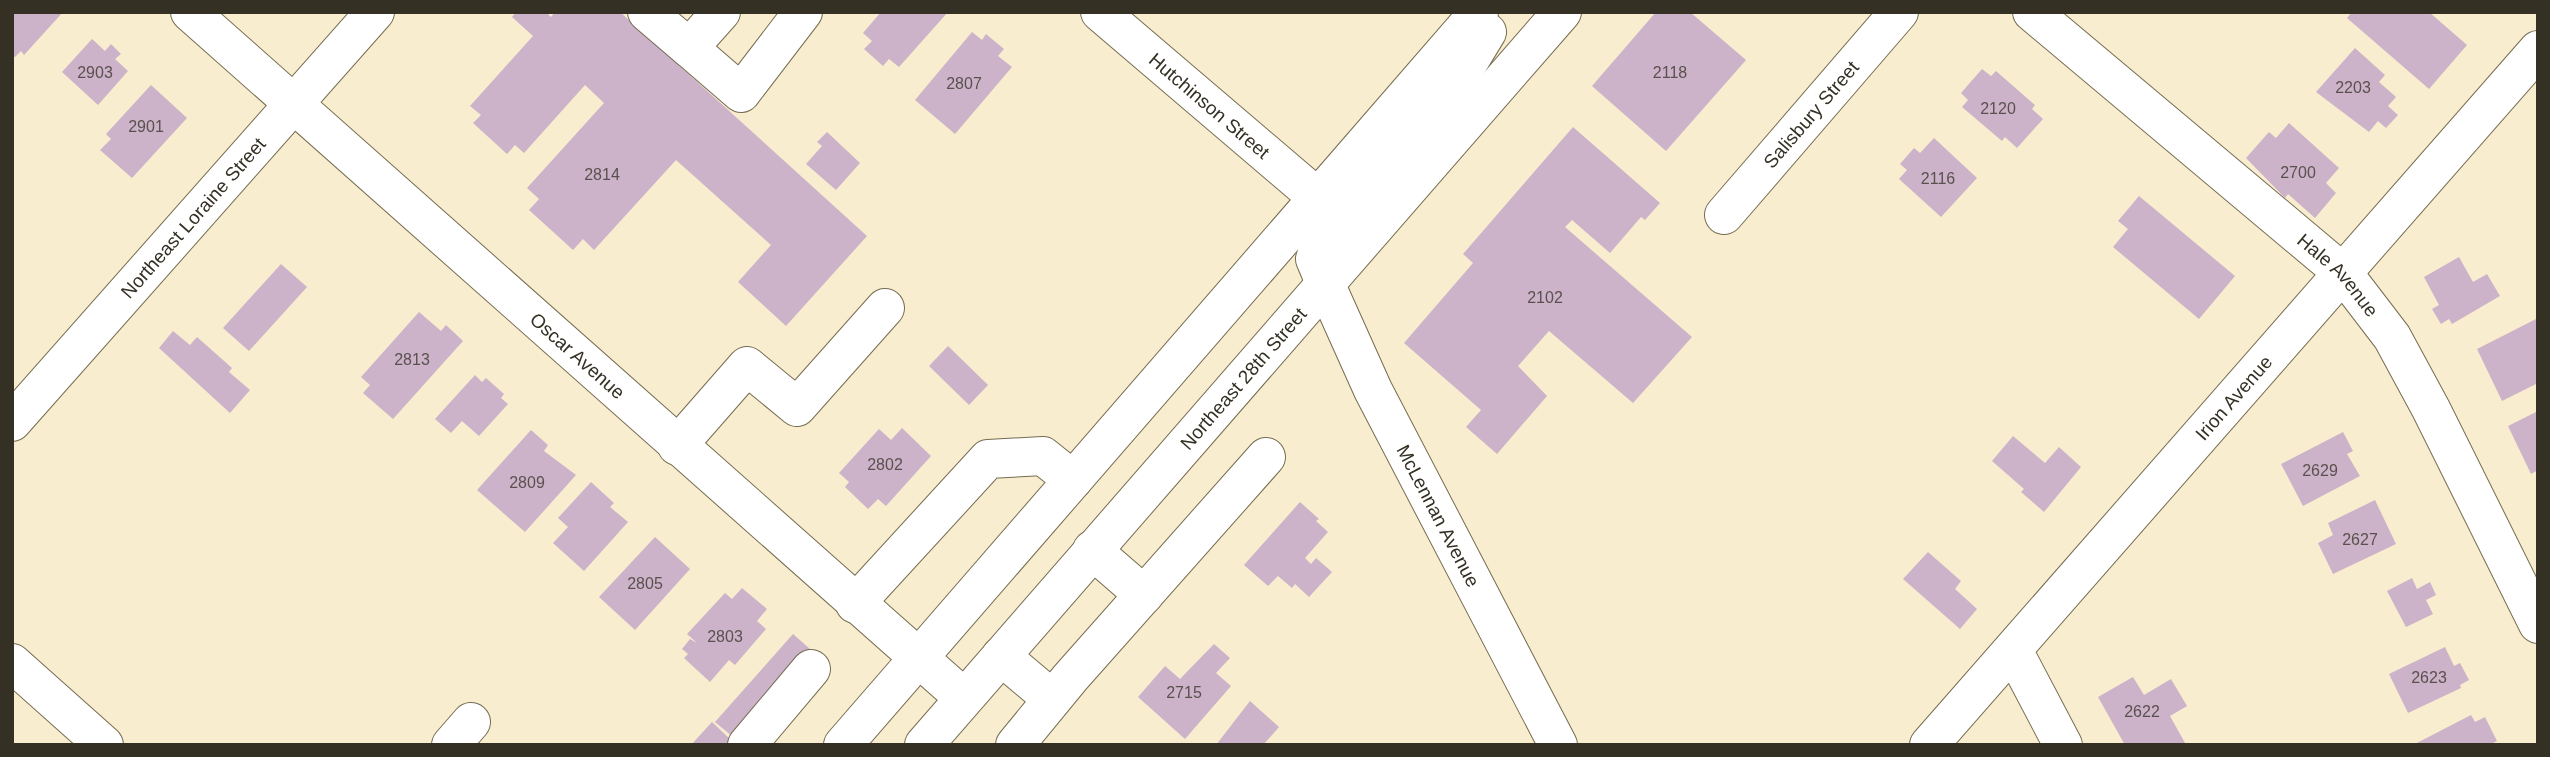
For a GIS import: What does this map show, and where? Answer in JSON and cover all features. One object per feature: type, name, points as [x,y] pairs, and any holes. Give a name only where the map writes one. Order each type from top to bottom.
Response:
[{"type":"street","name":"Oscar Avenue","points":[[191,12],[964,698]]},
{"type":"street","name":"Northeast Loraine Street","points":[[12,422],[375,12]]},
{"type":"street","points":[[647,12],[705,30],[741,93],[803,12]]},
{"type":"street","name":"Hutchinson Street","points":[[1100,12],[1318,198]]},
{"type":"street","points":[[843,745],[1479,12]]},
{"type":"street","name":"McLennan Avenue","points":[[1499,12],[1453,88],[1322,237],[1315,259],[1373,390],[1558,745]]},
{"type":"street","name":"Northeast 28th Street","points":[[924,745],[1562,12]]},
{"type":"street","name":"Salisbury Street","points":[[1724,215],[1899,12]]},
{"type":"street","name":"Hale Avenue","points":[[2032,12],[2343,273],[2392,337],[2431,409],[2538,624]]},
{"type":"street","name":"Irion Avenue","points":[[1929,745],[2538,50]]},
{"type":"street","points":[[677,446],[747,366],[797,407],[885,308]]},
{"type":"street","points":[[855,604],[988,459],[1043,456],[1073,480]]},
{"type":"street","points":[[1015,745],[1052,699],[1266,457]]},
{"type":"street","points":[[1092,550],[1144,595]]},
{"type":"street","points":[[2013,650],[2063,745]]},
{"type":"street","points":[[1000,656],[1052,699]]},
{"type":"street","points":[[12,663],[104,745]]},
{"type":"street","points":[[747,745],[811,669]]},
{"type":"building","points":[[12,12],[63,12],[24,55],[21,51],[15,57],[12,55]]},
{"type":"building","points":[[516,12],[546,12],[551,17],[555,12],[620,12],[867,236],[786,326],[738,282],[771,245],[676,160],[594,250],[583,239],[573,250],[529,210],[539,199],[527,188],[604,103],[585,85],[524,153],[515,145],[507,154],[473,123],[481,115],[470,106],[533,36],[512,17]]},
{"type":"building","points":[[881,12],[948,12],[899,67],[889,59],[883,66],[864,49],[872,41],[863,33]]},
{"type":"building","points":[[1656,12],[1690,12],[1746,60],[1666,151],[1592,86]]},
{"type":"building","points":[[2352,12],[2429,12],[2467,45],[2429,89],[2347,18]]},
{"type":"building","points":[[972,32],[982,40],[986,34],[1004,49],[998,56],[1012,67],[955,134],[915,100]]},
{"type":"building","points":[[92,39],[105,51],[111,44],[121,54],[115,59],[128,71],[98,105],[62,72]]},
{"type":"building","points":[[2355,48],[2385,75],[2379,82],[2396,97],[2388,106],[2398,115],[2386,128],[2378,121],[2369,132],[2316,92]]},
{"type":"building","points":[[1982,69],[1991,76],[1996,71],[2035,105],[2032,109],[2043,119],[2017,148],[2005,137],[2002,141],[1962,107],[1968,100],[1961,93]]},
{"type":"building","points":[[151,85],[187,118],[132,178],[100,150],[111,139],[106,134]]},
{"type":"building","points":[[2289,123],[2339,168],[2326,183],[2336,193],[2315,218],[2288,194],[2285,198],[2246,158],[2269,132],[2276,138]]},
{"type":"building","points":[[1573,127],[1660,203],[1645,220],[1641,217],[1610,253],[1572,220],[1565,227],[1692,337],[1633,403],[1549,331],[1518,366],[1547,396],[1497,454],[1466,427],[1481,410],[1404,343],[1473,263],[1463,254]]},
{"type":"building","points":[[827,132],[860,163],[836,190],[806,164],[822,146],[817,142]]},
{"type":"building","points":[[1934,138],[1977,178],[1941,217],[1899,179],[1907,170],[1900,164],[1914,148],[1920,153]]},
{"type":"building","points":[[2139,196],[2235,276],[2199,319],[2113,247],[2128,229],[2118,221]]},
{"type":"building","points":[[2459,257],[2473,282],[2487,274],[2500,296],[2452,324],[2449,319],[2441,324],[2432,309],[2439,305],[2424,277]]},
{"type":"building","points":[[281,264],[307,287],[249,351],[223,328]]},
{"type":"building","points":[[419,312],[441,331],[446,325],[463,341],[393,419],[363,393],[370,385],[361,377]]},
{"type":"building","points":[[2538,318],[2538,383],[2502,401],[2477,349]]},
{"type":"building","points":[[173,331],[190,345],[197,337],[232,368],[229,372],[250,390],[230,413],[159,348]]},
{"type":"building","points":[[948,346],[988,385],[969,405],[929,366]]},
{"type":"building","points":[[475,375],[482,382],[486,378],[504,394],[501,398],[508,404],[479,436],[462,421],[451,433],[435,419]]},
{"type":"building","points":[[2538,411],[2538,470],[2531,474],[2508,426]]},
{"type":"building","points":[[902,428],[931,456],[886,506],[878,499],[868,509],[845,487],[849,482],[839,473],[879,429],[891,440]]},
{"type":"building","points":[[531,430],[548,445],[544,451],[576,475],[525,532],[477,490]]},
{"type":"building","points":[[2343,432],[2353,451],[2347,454],[2360,476],[2303,506],[2281,464]]},
{"type":"building","points":[[2013,436],[2045,463],[2059,447],[2081,467],[2044,512],[2021,492],[2024,489],[1992,461]]},
{"type":"building","points":[[591,482],[614,503],[610,507],[628,522],[584,571],[553,543],[568,527],[558,518]]},
{"type":"building","points":[[2375,500],[2396,544],[2333,574],[2318,543],[2333,535],[2328,523]]},
{"type":"building","points":[[1300,502],[1319,519],[1316,521],[1328,532],[1305,558],[1311,564],[1316,558],[1332,572],[1309,597],[1295,584],[1292,588],[1278,576],[1268,586],[1244,565]]},
{"type":"building","points":[[655,537],[690,569],[635,630],[599,597]]},
{"type":"building","points":[[1928,552],[1961,581],[1955,589],[1977,609],[1960,629],[1903,579]]},
{"type":"building","points":[[2412,578],[2417,589],[2430,582],[2436,595],[2426,600],[2433,614],[2406,627],[2387,591]]},
{"type":"building","points":[[742,588],[767,609],[757,621],[766,629],[735,665],[729,660],[710,682],[684,658],[688,654],[682,649],[690,639],[697,643],[687,634],[725,593],[732,599]]},
{"type":"building","points":[[793,634],[810,649],[733,737],[715,722]]},
{"type":"building","points":[[1214,644],[1230,658],[1216,673],[1231,686],[1185,739],[1138,697],[1165,666],[1180,679]]},
{"type":"building","points":[[2445,647],[2454,666],[2460,663],[2469,680],[2460,685],[2461,688],[2408,713],[2389,674]]},
{"type":"building","points":[[2133,677],[2144,695],[2171,679],[2187,706],[2170,716],[2185,743],[2125,745],[2098,697]]},
{"type":"building","points":[[1250,701],[1279,727],[1263,745],[1216,745]]},
{"type":"building","points":[[2471,715],[2475,722],[2485,717],[2497,741],[2489,745],[2413,745]]},
{"type":"building","points":[[712,722],[731,740],[727,745],[691,745]]}]
